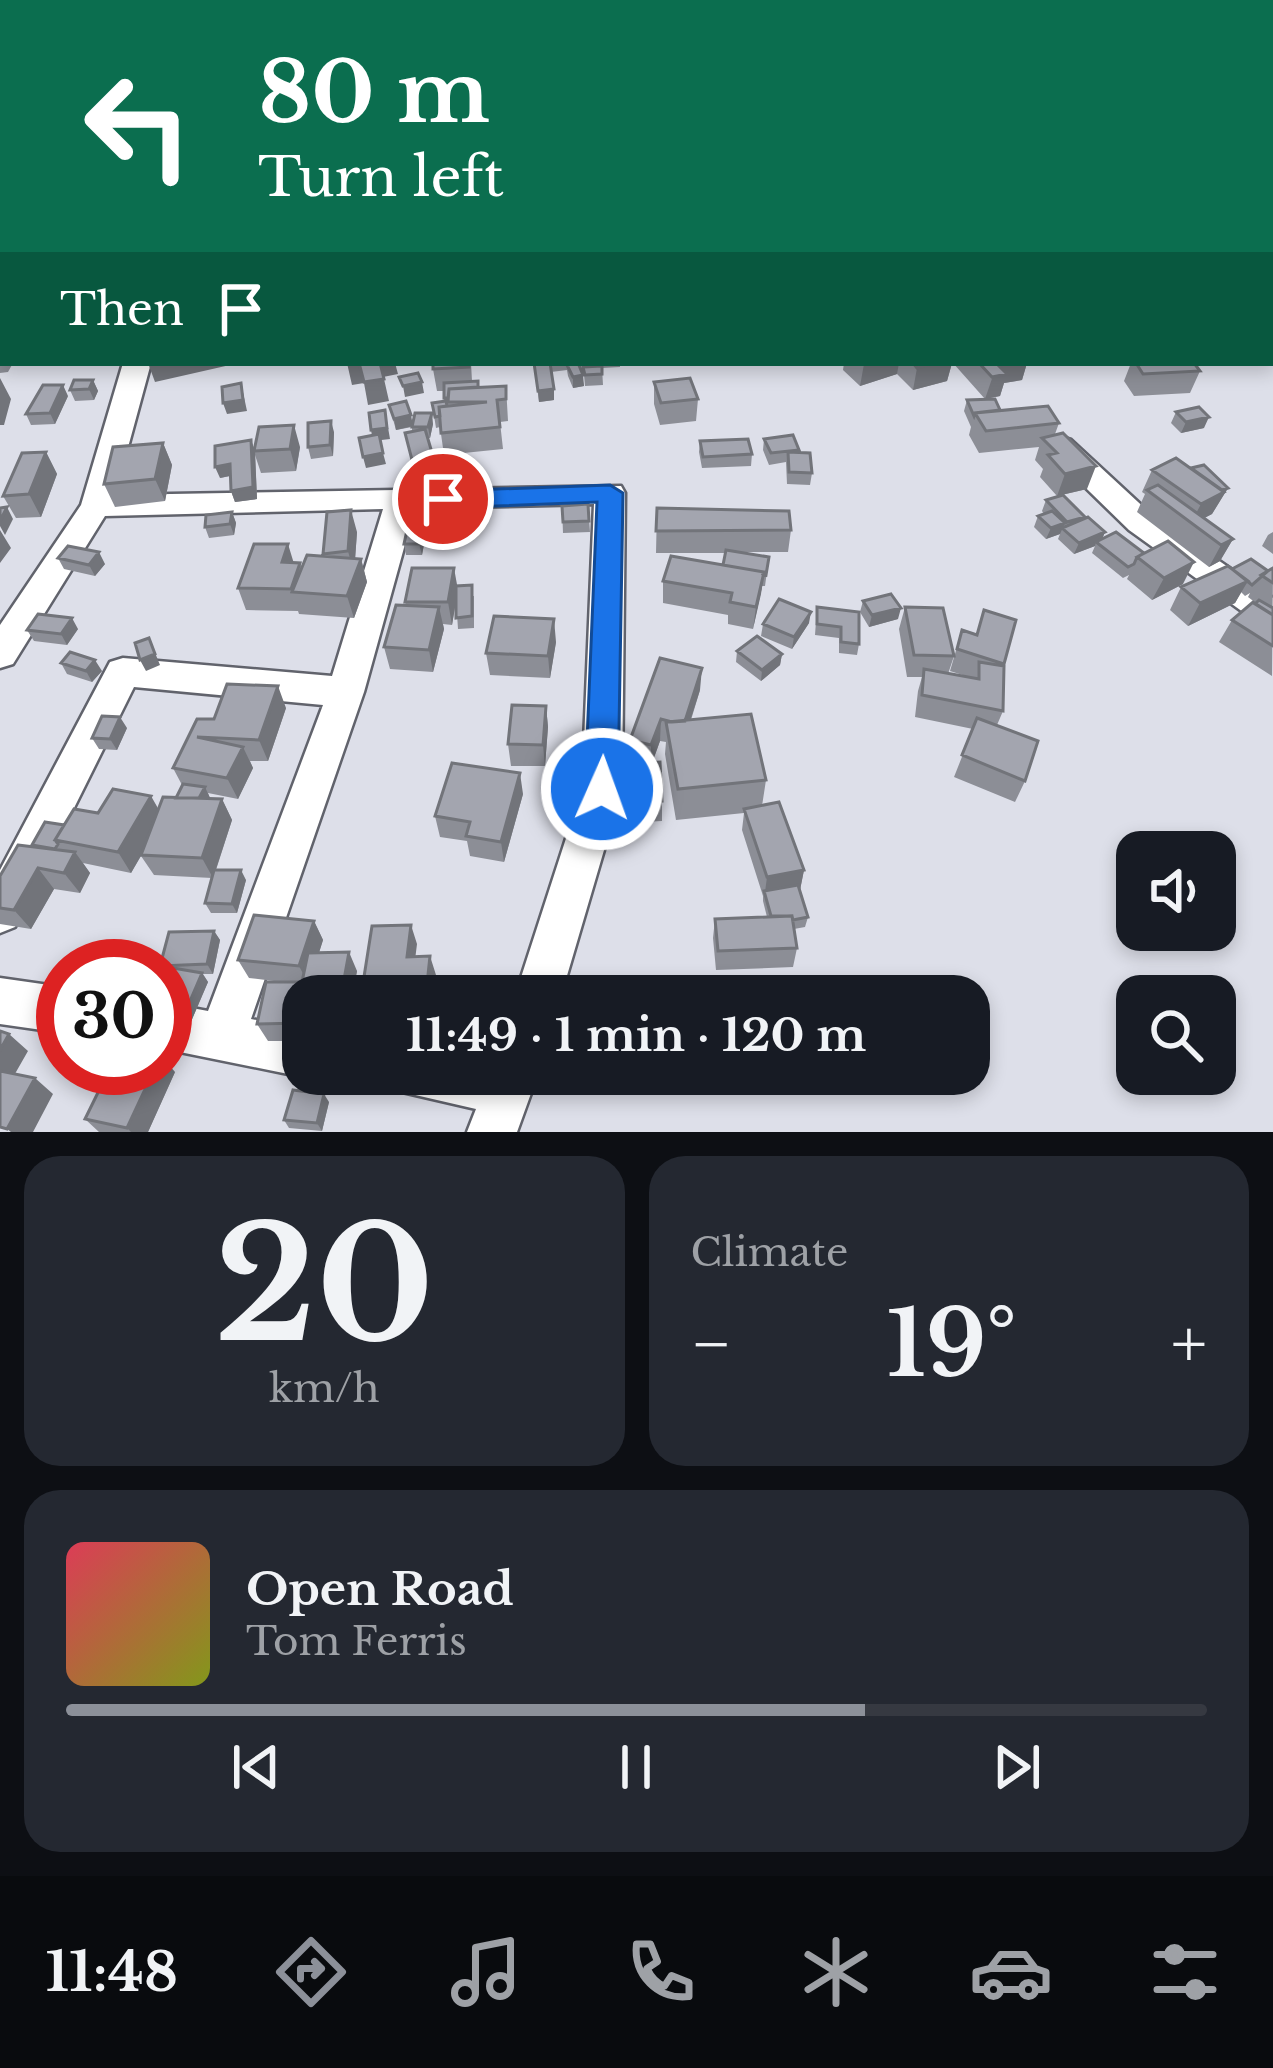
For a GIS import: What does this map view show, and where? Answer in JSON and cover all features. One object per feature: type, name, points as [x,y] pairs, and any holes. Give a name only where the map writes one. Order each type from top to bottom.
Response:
[{"type":"street","points":[[0,655],[96,506],[141,371]]},
{"type":"street","points":[[1055,442],[1140,522],[1273,616]]},
{"type":"street","points":[[96,506],[610,493],[602,789],[544,975]]},
{"type":"street","points":[[221,1038],[346,692],[401,501]]},
{"type":"street","points":[[0,913],[123,671],[346,692]]},
{"type":"street","points":[[0,1001],[36,1006]]},
{"type":"street","points":[[192,1032],[282,1049]]},
{"type":"building","points":[[360,366],[381,366],[384,379],[364,382]]},
{"type":"building","points":[[534,366],[550,366],[554,389],[538,391]]},
{"type":"building","points":[[568,366],[579,366],[583,375],[573,377]]},
{"type":"building","points":[[602,366],[602,374],[585,375],[583,367]]},
{"type":"building","points":[[982,366],[999,366],[1007,374],[992,377]]},
{"type":"building","points":[[1138,366],[1196,366],[1200,371],[1143,374]]},
{"type":"building","points":[[418,373],[422,382],[403,386],[399,377]]},
{"type":"building","points":[[690,378],[698,399],[661,403],[654,382]]},
{"type":"building","points":[[74,380],[93,380],[89,389],[70,390]]},
{"type":"building","points":[[478,381],[478,387],[449,389],[444,398],[444,383]]},
{"type":"building","points":[[241,383],[243,400],[223,403],[222,387]]},
{"type":"building","points":[[43,385],[63,385],[50,413],[26,414]]},
{"type":"building","points":[[506,386],[506,399],[497,400],[500,427],[441,433],[439,407],[487,402],[448,402],[449,389]]},
{"type":"building","points":[[995,399],[1000,410],[974,416],[967,400]]},
{"type":"building","points":[[406,401],[411,415],[394,419],[389,405]]},
{"type":"building","points":[[446,401],[447,406],[439,407],[440,416],[435,417],[432,403]]},
{"type":"building","points":[[1048,406],[1059,423],[986,431],[975,413]]},
{"type":"building","points":[[1199,407],[1209,417],[1186,422],[1176,412]]},
{"type":"building","points":[[385,410],[387,428],[371,430],[369,413]]},
{"type":"building","points":[[415,413],[432,413],[428,427],[412,427]]},
{"type":"building","points":[[331,421],[330,445],[308,447],[308,423]]},
{"type":"building","points":[[294,425],[290,449],[254,451],[259,427]]},
{"type":"building","points":[[425,429],[433,456],[412,460],[405,433]]},
{"type":"building","points":[[1063,433],[1096,466],[1065,474],[1048,455],[1057,453],[1042,438]]},
{"type":"building","points":[[379,434],[383,453],[363,457],[359,438]]},
{"type":"building","points":[[793,435],[799,450],[771,453],[764,439]]},
{"type":"building","points":[[748,439],[752,454],[703,457],[700,441]]},
{"type":"building","points":[[251,440],[253,487],[231,491],[230,464],[215,467],[215,446]]},
{"type":"building","points":[[163,443],[155,479],[104,484],[113,447]]},
{"type":"building","points":[[46,452],[29,494],[3,496],[22,453]]},
{"type":"building","points":[[788,452],[810,453],[812,473],[789,472]]},
{"type":"building","points":[[1176,458],[1224,492],[1201,504],[1152,470]]},
{"type":"building","points":[[1204,465],[1228,488],[1222,490],[1191,468]]},
{"type":"building","points":[[1158,485],[1233,539],[1221,545],[1147,490]]},
{"type":"building","points":[[1063,495],[1085,517],[1067,522],[1046,500]]},
{"type":"building","points":[[588,504],[589,521],[563,522],[562,506]]},
{"type":"building","points":[[657,508],[789,511],[791,530],[656,531]]},
{"type":"building","points":[[351,510],[348,551],[323,554],[327,512]]},
{"type":"building","points":[[1052,511],[1065,523],[1051,528],[1038,516]]},
{"type":"building","points":[[232,512],[230,524],[205,527],[206,515]]},
{"type":"building","points":[[411,512],[426,512],[419,544],[404,544]]},
{"type":"building","points":[[1088,517],[1105,532],[1079,543],[1062,528]]},
{"type":"building","points":[[1116,532],[1144,553],[1128,567],[1096,542]]},
{"type":"building","points":[[1168,541],[1194,562],[1164,578],[1137,557]]},
{"type":"building","points":[[254,544],[288,544],[282,562],[300,563],[291,589],[238,588]]},
{"type":"building","points":[[68,546],[99,552],[89,565],[58,558]]},
{"type":"building","points":[[726,550],[769,557],[766,575],[723,565]]},
{"type":"building","points":[[307,555],[361,559],[347,596],[292,592]]},
{"type":"building","points":[[671,556],[764,572],[756,607],[730,602],[732,593],[663,581]]},
{"type":"building","points":[[1251,559],[1268,571],[1252,585],[1232,569]]},
{"type":"building","points":[[1228,566],[1248,581],[1200,603],[1181,587]]},
{"type":"building","points":[[412,568],[454,568],[448,602],[405,602]]},
{"type":"building","points":[[472,585],[472,616],[456,618],[456,586]]},
{"type":"building","points":[[891,594],[901,608],[872,615],[863,601]]},
{"type":"building","points":[[779,599],[811,612],[794,637],[763,624]]},
{"type":"building","points":[[1259,600],[1273,608],[1273,615],[1255,604]]},
{"type":"building","points":[[1253,602],[1273,615],[1273,646],[1232,620]]},
{"type":"building","points":[[396,605],[439,607],[429,650],[384,647]]},
{"type":"building","points":[[817,607],[859,612],[859,644],[841,642],[841,627],[817,624]]},
{"type":"building","points":[[905,607],[943,608],[954,656],[914,655]]},
{"type":"building","points":[[984,610],[1016,620],[1004,664],[957,649],[962,630],[977,635]]},
{"type":"building","points":[[38,614],[72,618],[61,634],[27,630]]},
{"type":"building","points":[[494,616],[554,619],[548,656],[486,653]]},
{"type":"building","points":[[757,636],[782,654],[762,670],[737,651]]},
{"type":"building","points":[[149,638],[155,654],[140,660],[135,643]]},
{"type":"building","points":[[70,652],[95,660],[86,671],[61,663]]},
{"type":"building","points":[[660,658],[702,668],[685,721],[661,719],[651,745],[630,740]]},
{"type":"building","points":[[979,662],[1004,666],[1003,711],[922,695],[924,669],[979,679]]},
{"type":"building","points":[[227,684],[278,686],[259,740],[197,737],[243,747],[227,778],[173,768],[197,719],[214,719]]},
{"type":"building","points":[[512,705],[546,706],[543,745],[508,744]]},
{"type":"building","points":[[751,714],[766,780],[678,789],[666,722]]},
{"type":"building","points":[[102,716],[120,717],[110,739],[92,738]]},
{"type":"building","points":[[977,718],[1038,741],[1025,781],[962,755]]},
{"type":"building","points":[[660,762],[662,801],[623,802],[622,764]]},
{"type":"building","points":[[452,763],[520,773],[501,842],[466,836],[470,822],[435,816]]},
{"type":"building","points":[[183,784],[205,787],[199,798],[176,798]]},
{"type":"building","points":[[113,789],[151,796],[118,852],[55,840],[74,809],[98,813]]},
{"type":"building","points":[[163,797],[222,799],[202,858],[141,855]]},
{"type":"building","points":[[779,802],[804,870],[767,877],[744,809]]},
{"type":"building","points":[[45,822],[64,825],[55,849],[32,845]]},
{"type":"building","points":[[18,845],[75,852],[64,873],[38,868],[14,910],[0,908],[0,876]]},
{"type":"building","points":[[214,870],[241,870],[232,904],[205,903]]},
{"type":"building","points":[[798,885],[808,917],[771,916],[764,891]]},
{"type":"building","points":[[254,915],[314,921],[299,966],[238,960]]},
{"type":"building","points":[[792,916],[797,948],[718,951],[715,919]]},
{"type":"building","points":[[411,925],[407,957],[430,956],[428,975],[364,975],[372,926]]},
{"type":"building","points":[[214,931],[207,964],[192,965],[192,939],[167,939],[169,932]]},
{"type":"building","points":[[349,952],[345,975],[303,975],[308,953]]},
{"type":"building","points":[[192,971],[202,973],[192,996]]},
{"type":"building","points":[[266,982],[282,982],[282,1023],[257,1024]]},
{"type":"building","points":[[0,1071],[35,1078],[7,1129],[0,1127]]},
{"type":"building","points":[[97,1095],[142,1095],[127,1128],[85,1119]]},
{"type":"building","points":[[292,1095],[324,1095],[317,1123],[284,1120]]},
{"type":"route","points":[[443,499],[610,493],[602,789]]}]
